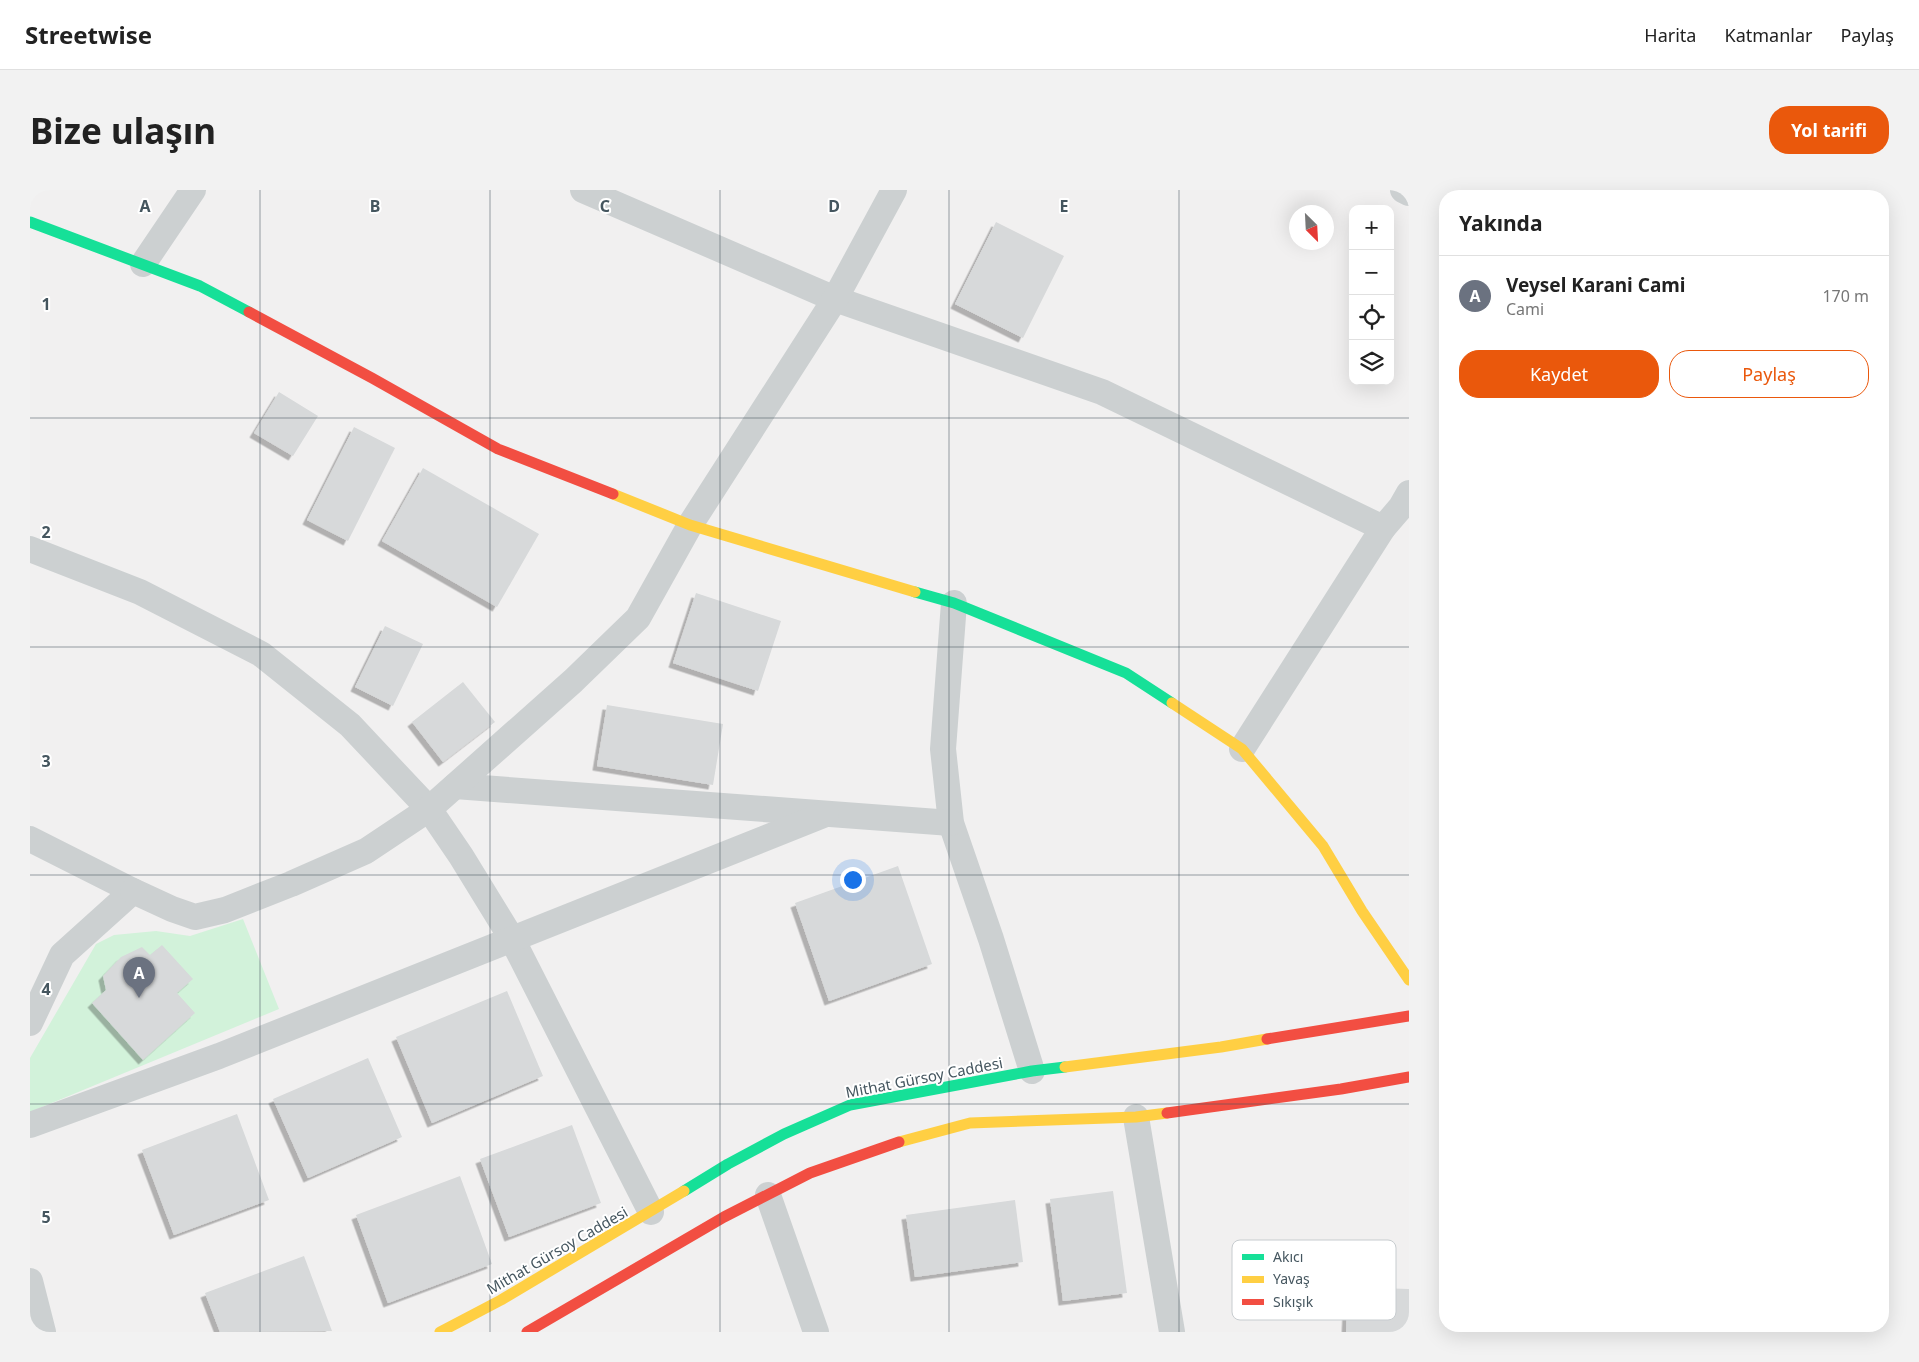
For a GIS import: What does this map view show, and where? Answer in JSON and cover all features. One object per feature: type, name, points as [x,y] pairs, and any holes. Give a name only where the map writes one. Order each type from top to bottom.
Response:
[{"type":"main road","points":[[30,222],[200,286],[372,378],[498,449],[690,525],[954,603],[1126,673],[1242,749],[1323,846],[1362,912],[1409,980]]},
{"type":"main road","name":"Mithat Gürsoy Caddesi","points":[[440,1332],[501,1300],[736,1160],[784,1134],[850,1105],[1032,1071],[1221,1047],[1409,1016]]},
{"type":"main road","points":[[527,1332],[724,1217],[810,1174],[891,1144],[970,1123],[1136,1117],[1341,1089],[1409,1077]]},
{"type":"street","points":[[142,264],[193,190]]},
{"type":"street","points":[[583,190],[835,299],[1102,392],[1383,528]]},
{"type":"street","points":[[30,839],[133,891],[172,909],[195,917],[225,910],[292,884],[366,851],[429,809],[573,681],[638,618],[690,525],[835,299],[894,190]]},
{"type":"street","points":[[1403,190],[1409,193]]},
{"type":"street","points":[[1242,749],[1383,528],[1406,504]]},
{"type":"street","points":[[30,549],[140,592],[261,654],[350,724],[429,809],[462,856],[512,938],[651,1212]]},
{"type":"street","points":[[954,603],[943,749],[951,824],[991,939],[1032,1071]]},
{"type":"street","points":[[455,786],[951,824]]},
{"type":"street","points":[[30,1125],[219,1056],[826,814]]},
{"type":"street","points":[[30,1023],[62,955],[133,891]]},
{"type":"street","points":[[1136,1117],[1172,1332]]},
{"type":"street","points":[[768,1195],[816,1332]]},
{"type":"street","points":[[30,1281],[43,1332]]},
{"type":"green space","points":[[243,919],[279,1009],[30,1112],[30,1058],[96,944],[114,935],[156,931],[190,936]]},
{"type":"building","points":[[996,222],[1064,256],[1023,338],[955,304]]},
{"type":"building","points":[[279,392],[318,416],[293,456],[254,433]]},
{"type":"building","points":[[354,427],[395,448],[348,541],[307,520]]},
{"type":"building","points":[[423,468],[539,534],[497,607],[382,541]]},
{"type":"building","points":[[696,593],[781,621],[758,691],[673,663]]},
{"type":"building","points":[[385,626],[423,644],[393,706],[355,687]]},
{"type":"building","points":[[463,682],[495,722],[443,762],[412,722]]},
{"type":"building","points":[[607,705],[723,724],[713,785],[597,766]]},
{"type":"building","points":[[898,866],[932,964],[829,1001],[795,903]]},
{"type":"building","points":[[162,945],[193,979],[177,993],[195,1013],[143,1060],[92,1003],[106,990],[103,976],[121,957],[142,947],[150,955]]},
{"type":"building","points":[[507,991],[543,1076],[432,1123],[396,1037]]},
{"type":"building","points":[[368,1058],[402,1137],[308,1178],[273,1099]]},
{"type":"building","points":[[237,1114],[269,1200],[174,1235],[142,1150]]},
{"type":"building","points":[[572,1125],[601,1203],[509,1237],[480,1159]]},
{"type":"building","points":[[460,1176],[492,1264],[388,1303],[356,1215]]},
{"type":"building","points":[[1113,1191],[1127,1293],[1063,1301],[1050,1199]]},
{"type":"building","points":[[1015,1200],[1023,1262],[915,1277],[906,1215]]},
{"type":"building","points":[[304,1256],[332,1331],[220,1332],[205,1293]]},
{"type":"building","points":[[1396,1289],[1409,1289],[1409,1332],[1346,1332],[1347,1320],[1396,1320]]},
{"type":"traffic: fast","points":[[30,222],[200,286],[249,312]]},
{"type":"traffic: fast","points":[[915,592],[954,603],[1126,673],[1172,703]]},
{"type":"traffic: fast","points":[[684,1191],[728,1164],[784,1134],[850,1105],[1032,1071],[1065,1067]]},
{"type":"traffic: slow","points":[[613,494],[690,525],[915,592]]},
{"type":"traffic: slow","points":[[1172,703],[1242,749],[1323,846],[1362,911],[1409,980]]},
{"type":"traffic: slow","points":[[1065,1067],[1221,1047],[1267,1039]]},
{"type":"traffic: slow","points":[[899,1142],[970,1123],[1136,1117],[1167,1113]]},
{"type":"traffic: slow","points":[[440,1332],[501,1300],[684,1191]]},
{"type":"traffic: jam","points":[[249,312],[498,449],[613,494]]},
{"type":"traffic: jam","points":[[1267,1039],[1409,1016]]},
{"type":"traffic: jam","points":[[1167,1113],[1341,1089],[1409,1077]]},
{"type":"traffic: jam","points":[[527,1332],[724,1217],[810,1173],[899,1142]]},
{"type":"place","name":"Veysel Karani Cami","points":[[139,998]]}]
